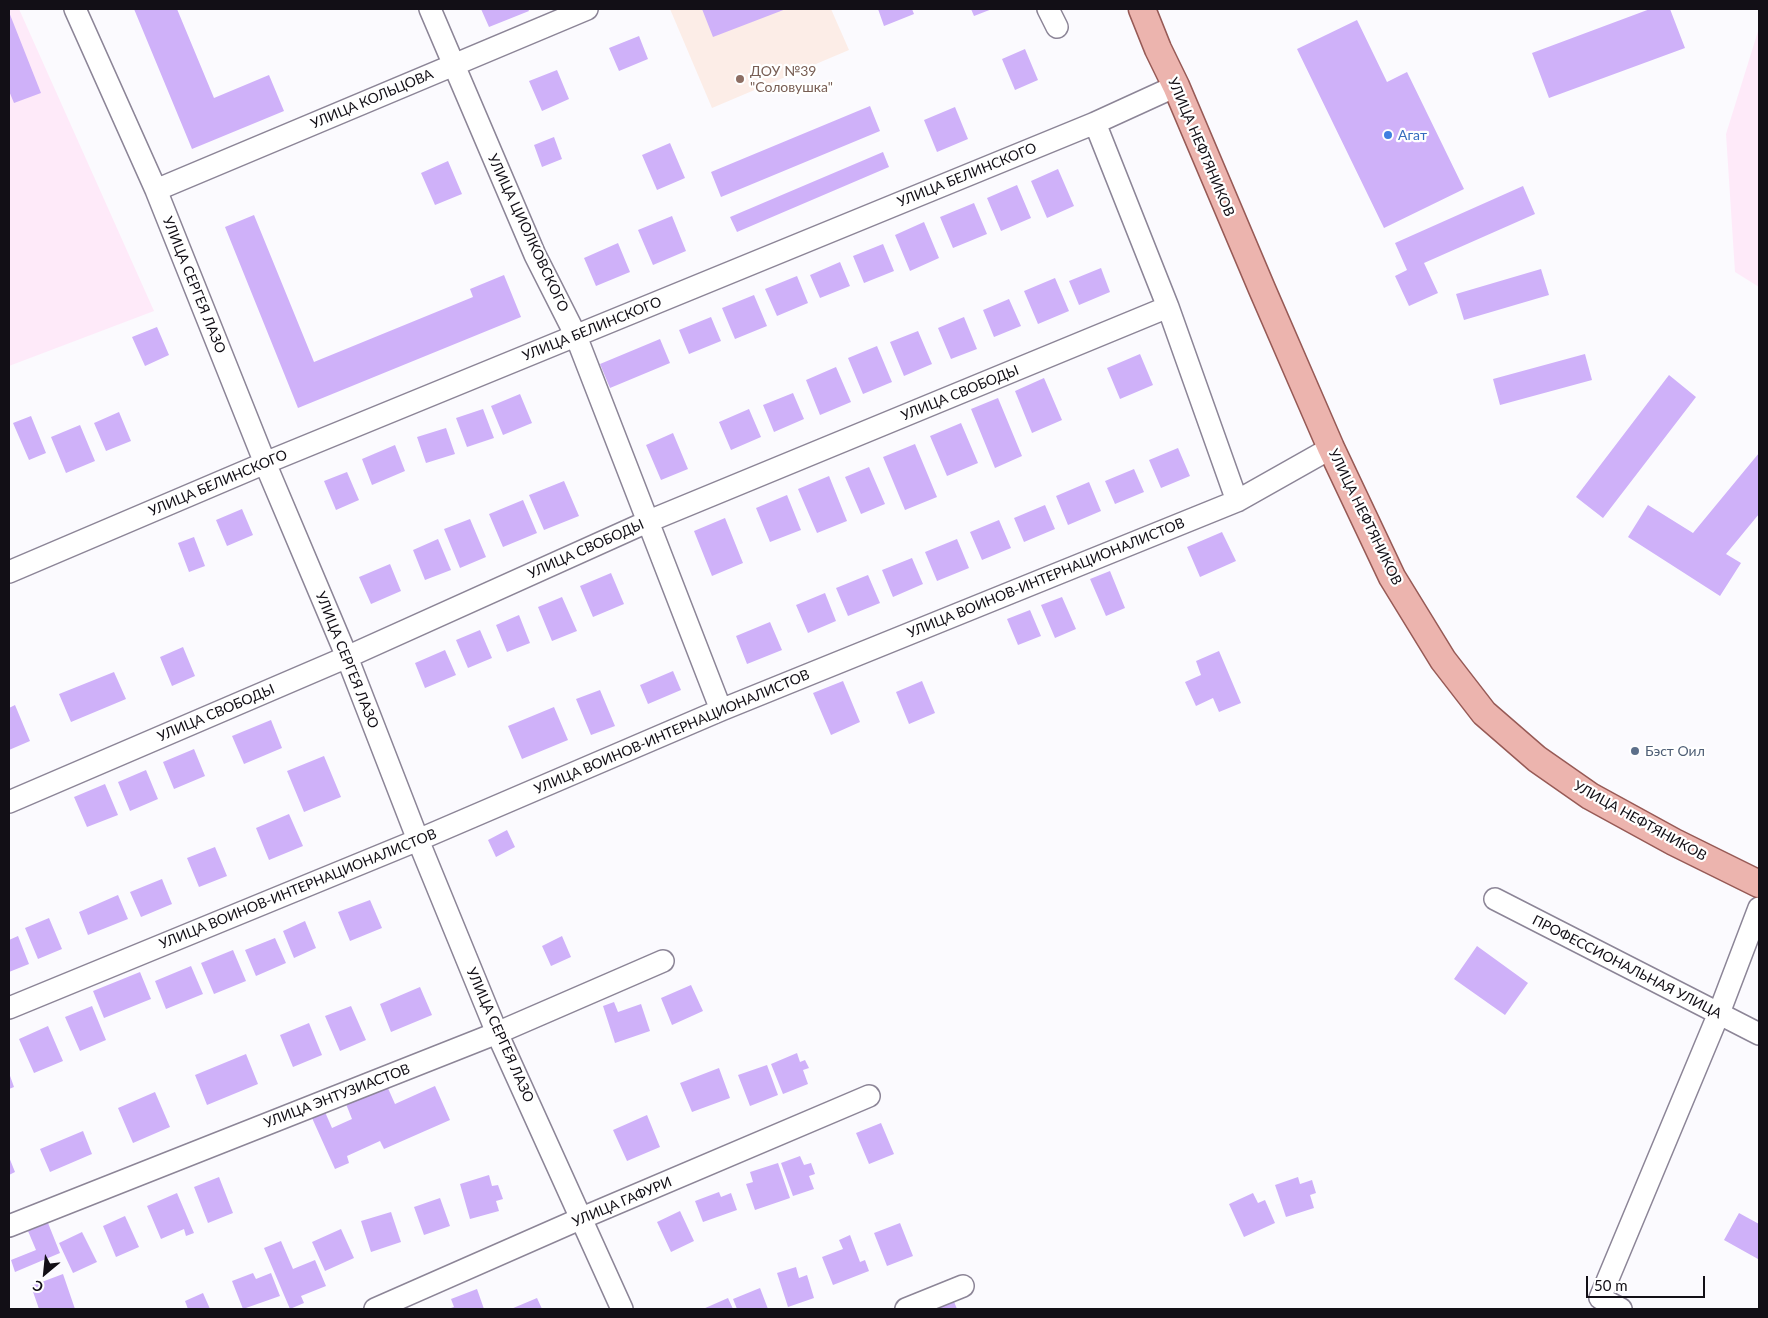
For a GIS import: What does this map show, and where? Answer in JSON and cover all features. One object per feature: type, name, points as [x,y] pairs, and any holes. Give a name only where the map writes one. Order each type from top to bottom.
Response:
[{"type":"main road","name":"УЛИЦА НЕФТЯНИКОВ","points":[[1142,9],[1331,448],[1392,577],[1443,660],[1484,713],[1536,759],[1590,796],[1674,842],[1759,884]]},
{"type":"street","name":"УЛИЦА СЕРГЕЯ ЛАЗО","points":[[75,9],[156,190],[265,463],[347,657],[418,840],[497,1034],[622,1309]]},
{"type":"street","name":"УЛИЦА ЦИОЛКОВСКОГО","points":[[430,9],[535,255],[576,336],[721,710]]},
{"type":"street","name":"УЛИЦА КОЛЬЦОВА","points":[[156,190],[587,9]]},
{"type":"street","name":"УЛИЦА БЕЛИНСКОГО","points":[[9,572],[265,463],[1095,123],[1176,86]]},
{"type":"street","points":[[1095,123],[1168,307],[1237,500]]},
{"type":"street","name":"УЛИЦА СВОБОДЫ","points":[[9,802],[347,657],[648,522],[1168,307]]},
{"type":"street","name":"УЛИЦА ВОИНОВ-ИНТЕРНАЦИОНАЛИСТОВ","points":[[9,1008],[418,840],[721,710],[1237,500],[1331,448]]},
{"type":"street","name":"ПРОФЕССИОНАЛЬНАЯ УЛИЦА","points":[[1494,899],[1759,1034]]},
{"type":"street","points":[[1621,1309],[1597,1304],[1719,1013],[1759,908]]},
{"type":"street","name":"УЛИЦА ЭНТУЗИАСТОВ","points":[[9,1226],[497,1034],[663,961]]},
{"type":"street","name":"УЛИЦА ГАФУРИ","points":[[375,1309],[582,1218],[869,1096]]},
{"type":"street","points":[[906,1309],[963,1286]]},
{"type":"shaded area","points":[[9,9],[19,9],[154,311],[9,366]]},
{"type":"shaded area","name":"ДОУ №39 \"Соловушка\"","points":[[670,9],[831,9],[849,50],[712,108]]},
{"type":"shaded area","points":[[1759,28],[1759,287],[1735,272],[1726,134]]},
{"type":"building","points":[[134,9],[177,9],[214,98],[269,75],[284,111],[192,149]]},
{"type":"building","points":[[481,9],[528,9],[529,11],[489,27]]},
{"type":"building","points":[[702,9],[786,9],[713,37]]},
{"type":"building","points":[[878,9],[912,9],[914,14],[884,26]]},
{"type":"building","points":[[971,9],[992,9],[974,16]]},
{"type":"building","points":[[1650,9],[1670,9],[1685,48],[1549,98],[1532,53]]},
{"type":"building","points":[[9,12],[41,93],[14,103],[9,91]]},
{"type":"building","name":"Агат","points":[[1357,20],[1387,82],[1407,72],[1464,189],[1384,228],[1297,49]]},
{"type":"building","points":[[639,36],[648,59],[619,71],[609,48]]},
{"type":"building","points":[[1025,49],[1038,80],[1015,90],[1002,59]]},
{"type":"building","points":[[557,70],[569,99],[542,111],[529,81]]},
{"type":"building","points":[[870,106],[880,131],[721,197],[711,172]]},
{"type":"building","points":[[955,107],[968,139],[937,152],[924,120]]},
{"type":"building","points":[[554,137],[562,159],[542,167],[534,145]]},
{"type":"building","points":[[670,143],[685,178],[657,190],[642,155]]},
{"type":"building","points":[[883,152],[889,167],[737,232],[730,217]]},
{"type":"building","points":[[448,161],[462,194],[435,205],[421,173]]},
{"type":"building","points":[[1058,169],[1074,206],[1047,218],[1031,181]]},
{"type":"building","points":[[1017,185],[1031,218],[1001,231],[987,198]]},
{"type":"building","points":[[1523,186],[1535,214],[1424,263],[1438,293],[1409,306],[1395,276],[1407,270],[1395,243]]},
{"type":"building","points":[[974,203],[987,234],[953,248],[940,217]]},
{"type":"building","points":[[254,215],[314,362],[473,297],[470,289],[504,275],[521,317],[298,408],[225,227]]},
{"type":"building","points":[[672,216],[686,251],[653,265],[638,230]]},
{"type":"building","points":[[924,222],[939,258],[910,271],[895,235]]},
{"type":"building","points":[[618,243],[630,272],[596,286],[584,258]]},
{"type":"building","points":[[883,244],[894,271],[864,283],[853,256]]},
{"type":"building","points":[[840,262],[850,286],[820,298],[810,275]]},
{"type":"building","points":[[1101,268],[1110,292],[1079,305],[1069,281]]},
{"type":"building","points":[[1541,269],[1549,295],[1464,320],[1456,294]]},
{"type":"building","points":[[797,276],[808,303],[777,316],[765,289]]},
{"type":"building","points":[[1055,278],[1069,311],[1038,324],[1024,291]]},
{"type":"building","points":[[754,295],[767,326],[735,339],[722,308]]},
{"type":"building","points":[[1009,299],[1021,326],[994,337],[983,310]]},
{"type":"building","points":[[711,317],[721,341],[689,354],[679,330]]},
{"type":"building","points":[[964,317],[977,349],[951,359],[938,328]]},
{"type":"building","points":[[157,327],[169,355],[145,366],[132,337]]},
{"type":"building","points":[[918,331],[932,364],[904,376],[890,342]]},
{"type":"building","points":[[660,339],[670,363],[610,388],[600,364]]},
{"type":"building","points":[[877,346],[892,382],[863,394],[848,358]]},
{"type":"building","points":[[1140,354],[1153,385],[1120,399],[1107,368]]},
{"type":"building","points":[[1585,354],[1592,380],[1500,405],[1493,379]]},
{"type":"building","points":[[836,367],[851,402],[820,415],[806,380]]},
{"type":"building","points":[[1669,375],[1696,397],[1603,518],[1576,497]]},
{"type":"building","points":[[1044,378],[1062,420],[1032,433],[1015,391]]},
{"type":"building","points":[[793,393],[804,419],[774,432],[763,405]]},
{"type":"building","points":[[520,394],[532,423],[503,435],[491,406]]},
{"type":"building","points":[[998,398],[1022,456],[995,468],[971,409]]},
{"type":"building","points":[[483,409],[494,438],[467,447],[456,418]]},
{"type":"building","points":[[749,409],[761,437],[731,450],[719,422]]},
{"type":"building","points":[[119,412],[131,441],[106,451],[94,423]]},
{"type":"building","points":[[31,416],[46,453],[29,460],[13,423]]},
{"type":"building","points":[[961,423],[978,463],[947,476],[930,436]]},
{"type":"building","points":[[80,425],[95,461],[66,473],[51,437]]},
{"type":"building","points":[[446,428],[455,454],[426,463],[417,437]]},
{"type":"building","points":[[673,433],[688,469],[661,480],[646,445]]},
{"type":"building","points":[[915,444],[937,497],[905,510],[883,457]]},
{"type":"building","points":[[395,445],[405,471],[372,485],[362,459]]},
{"type":"building","points":[[1178,448],[1190,476],[1161,488],[1149,460]]},
{"type":"building","points":[[1759,453],[1759,514],[1726,554],[1741,563],[1720,596],[1628,537],[1648,505],[1693,533]]},
{"type":"building","points":[[869,467],[885,504],[861,514],[845,477]]},
{"type":"building","points":[[1134,469],[1144,492],[1115,504],[1105,481]]},
{"type":"building","points":[[347,472],[359,500],[336,510],[324,481]]},
{"type":"building","points":[[829,476],[847,521],[817,533],[798,489]]},
{"type":"building","points":[[564,481],[579,516],[544,530],[529,495]]},
{"type":"building","points":[[1089,482],[1101,511],[1068,525],[1056,496]]},
{"type":"building","points":[[787,495],[801,530],[770,542],[756,508]]},
{"type":"building","points":[[523,500],[537,533],[503,547],[489,514]]},
{"type":"building","points":[[1045,505],[1055,529],[1024,542],[1014,518]]},
{"type":"building","points":[[242,509],[253,535],[227,546],[216,520]]},
{"type":"building","points":[[725,518],[743,563],[712,576],[694,531]]},
{"type":"building","points":[[470,519],[486,557],[460,568],[444,529]]},
{"type":"building","points":[[999,520],[1011,548],[982,560],[970,532]]},
{"type":"building","points":[[1222,532],[1236,561],[1200,577],[1187,547]]},
{"type":"building","points":[[194,537],[205,566],[189,572],[178,543]]},
{"type":"building","points":[[438,539],[451,570],[425,580],[413,550]]},
{"type":"building","points":[[957,539],[969,568],[937,581],[925,552]]},
{"type":"building","points":[[912,558],[923,584],[893,597],[882,570]]},
{"type":"building","points":[[390,564],[401,591],[371,604],[359,577]]},
{"type":"building","points":[[1110,571],[1125,608],[1106,616],[1090,579]]},
{"type":"building","points":[[611,573],[624,604],[593,617],[580,586]]},
{"type":"building","points":[[868,575],[880,603],[848,616],[836,588]]},
{"type":"building","points":[[825,593],[836,621],[808,633],[796,605]]},
{"type":"building","points":[[562,597],[577,631],[552,641],[538,607]]},
{"type":"building","points":[[1062,597],[1076,629],[1055,638],[1041,605]]},
{"type":"building","points":[[1030,610],[1041,636],[1018,645],[1007,619]]},
{"type":"building","points":[[519,615],[530,643],[507,652],[496,625]]},
{"type":"building","points":[[770,622],[782,650],[747,664],[736,636]]},
{"type":"building","points":[[480,630],[492,658],[468,668],[456,640]]},
{"type":"building","points":[[183,647],[195,676],[172,686],[160,657]]},
{"type":"building","points":[[445,650],[456,675],[425,688],[415,663]]},
{"type":"building","points":[[1219,651],[1241,703],[1219,712],[1213,698],[1196,706],[1185,682],[1201,675],[1196,661]]},
{"type":"building","points":[[673,671],[681,690],[648,704],[640,685]]},
{"type":"building","points":[[114,672],[126,699],[71,722],[59,694]]},
{"type":"building","points":[[843,681],[860,722],[831,735],[813,693]]},
{"type":"building","points":[[922,681],[935,713],[909,724],[896,692]]},
{"type":"building","points":[[600,690],[615,726],[591,735],[576,699]]},
{"type":"building","points":[[15,705],[30,741],[9,750],[9,708]]},
{"type":"building","points":[[554,707],[568,740],[522,759],[508,726]]},
{"type":"building","points":[[271,720],[282,748],[244,764],[232,736]]},
{"type":"building","points":[[194,749],[205,776],[174,789],[163,762]]},
{"type":"building","points":[[324,756],[341,797],[304,812],[287,771]]},
{"type":"building","points":[[146,770],[158,799],[130,811],[118,782]]},
{"type":"building","points":[[105,784],[118,815],[87,827],[74,797]]},
{"type":"building","points":[[289,814],[303,846],[269,860],[256,828]]},
{"type":"building","points":[[507,830],[515,847],[496,857],[488,840]]},
{"type":"building","points":[[215,847],[227,876],[199,887],[187,858]]},
{"type":"building","points":[[162,879],[172,904],[141,917],[130,892]]},
{"type":"building","points":[[118,895],[128,919],[88,935],[79,912]]},
{"type":"building","points":[[370,900],[382,928],[350,941],[338,912]]},
{"type":"building","points":[[49,918],[62,949],[38,959],[25,928]]},
{"type":"building","points":[[305,921],[316,948],[294,958],[283,931]]},
{"type":"building","points":[[18,936],[29,964],[9,972],[9,940]]},
{"type":"building","points":[[562,936],[571,957],[551,966],[542,946]]},
{"type":"building","points":[[275,938],[286,963],[256,976],[245,950]]},
{"type":"building","points":[[1477,946],[1528,983],[1505,1015],[1454,979]]},
{"type":"building","points":[[233,950],[246,981],[214,994],[201,963]]},
{"type":"building","points":[[191,966],[203,994],[166,1009],[155,981]]},
{"type":"building","points":[[140,972],[151,999],[104,1018],[93,991]]},
{"type":"building","points":[[691,985],[703,1011],[672,1025],[661,998]]},
{"type":"building","points":[[420,987],[432,1015],[391,1032],[380,1004]]},
{"type":"building","points":[[614,1002],[618,1012],[641,1004],[650,1031],[615,1043],[603,1006]]},
{"type":"building","points":[[92,1006],[106,1040],[80,1051],[65,1017]]},
{"type":"building","points":[[351,1006],[366,1040],[340,1051],[325,1016]]},
{"type":"building","points":[[309,1023],[322,1055],[293,1067],[280,1035]]},
{"type":"building","points":[[48,1026],[63,1061],[34,1073],[19,1039]]},
{"type":"building","points":[[797,1053],[800,1062],[805,1060],[809,1068],[803,1070],[808,1084],[783,1094],[771,1064]]},
{"type":"building","points":[[246,1054],[258,1084],[207,1105],[195,1075]]},
{"type":"building","points":[[767,1065],[778,1095],[750,1106],[738,1075]]},
{"type":"building","points":[[719,1068],[730,1098],[692,1112],[680,1083]]},
{"type":"building","points":[[9,1073],[14,1087],[9,1089]]},
{"type":"building","points":[[387,1086],[395,1104],[435,1086],[450,1120],[384,1149],[380,1141],[347,1156],[349,1163],[335,1169],[312,1118],[325,1112],[332,1128],[352,1119],[346,1104]]},
{"type":"building","points":[[155,1092],[170,1127],[133,1143],[118,1108]]},
{"type":"building","points":[[647,1115],[660,1147],[627,1161],[613,1130]]},
{"type":"building","points":[[881,1123],[894,1154],[869,1164],[856,1133]]},
{"type":"building","points":[[83,1131],[92,1154],[50,1172],[40,1149]]},
{"type":"building","points":[[800,1156],[804,1165],[811,1163],[815,1174],[809,1176],[814,1189],[793,1196],[781,1163]]},
{"type":"building","points":[[9,1157],[15,1172],[9,1175]]},
{"type":"building","points":[[778,1163],[790,1198],[755,1210],[746,1184],[753,1182],[750,1172]]},
{"type":"building","points":[[489,1175],[492,1186],[498,1185],[503,1199],[496,1201],[499,1211],[470,1219],[460,1184]]},
{"type":"building","points":[[219,1177],[233,1213],[208,1223],[194,1187]]},
{"type":"building","points":[[1298,1177],[1300,1184],[1312,1180],[1316,1193],[1310,1195],[1314,1208],[1286,1217],[1275,1185]]},
{"type":"building","points":[[719,1192],[721,1197],[731,1193],[737,1210],[703,1222],[695,1201]]},
{"type":"building","points":[[177,1193],[194,1233],[186,1236],[184,1229],[161,1239],[147,1206]]},
{"type":"building","points":[[1253,1193],[1258,1203],[1265,1200],[1275,1223],[1244,1237],[1229,1204]]},
{"type":"building","points":[[440,1198],[450,1226],[424,1235],[414,1207]]},
{"type":"building","points":[[680,1211],[694,1241],[671,1252],[657,1222]]},
{"type":"building","points":[[391,1212],[401,1242],[371,1252],[361,1221]]},
{"type":"building","points":[[1739,1213],[1759,1224],[1758,1259],[1724,1240]]},
{"type":"building","points":[[125,1216],[139,1247],[116,1257],[103,1226]]},
{"type":"building","points":[[48,1223],[60,1253],[15,1272],[11,1260],[36,1250],[28,1231]]},
{"type":"building","points":[[900,1223],[913,1256],[887,1266],[874,1233]]},
{"type":"building","points":[[341,1229],[354,1258],[325,1271],[312,1242]]},
{"type":"building","points":[[82,1232],[97,1262],[73,1273],[59,1243]]},
{"type":"building","points":[[850,1235],[860,1262],[865,1260],[869,1271],[833,1285],[822,1257],[843,1249],[839,1240]]},
{"type":"building","points":[[281,1241],[293,1269],[315,1260],[326,1286],[301,1296],[304,1303],[290,1309],[264,1248]]},
{"type":"building","points":[[796,1267],[799,1278],[807,1275],[814,1298],[788,1307],[777,1273]]},
{"type":"building","points":[[253,1273],[256,1279],[271,1273],[280,1296],[243,1309],[232,1281]]},
{"type":"building","points":[[63,1274],[75,1309],[39,1309],[31,1286]]},
{"type":"building","points":[[760,1288],[768,1309],[737,1309],[733,1299]]},
{"type":"building","points":[[477,1289],[484,1309],[448,1309],[454,1307],[451,1299]]},
{"type":"building","points":[[203,1293],[210,1309],[188,1309],[185,1301]]},
{"type":"building","points":[[537,1298],[542,1309],[511,1309]]},
{"type":"building","points":[[728,1298],[733,1309],[703,1309]]},
{"type":"building","points":[[953,1299],[957,1309],[941,1309],[939,1305]]},
{"type":"place","name":"ДОУ №39 \"Соловушка\"","points":[[740,79]]},
{"type":"place","name":"Агат","points":[[1388,135]]},
{"type":"place","name":"Бэст Оил","points":[[1635,751]]}]
